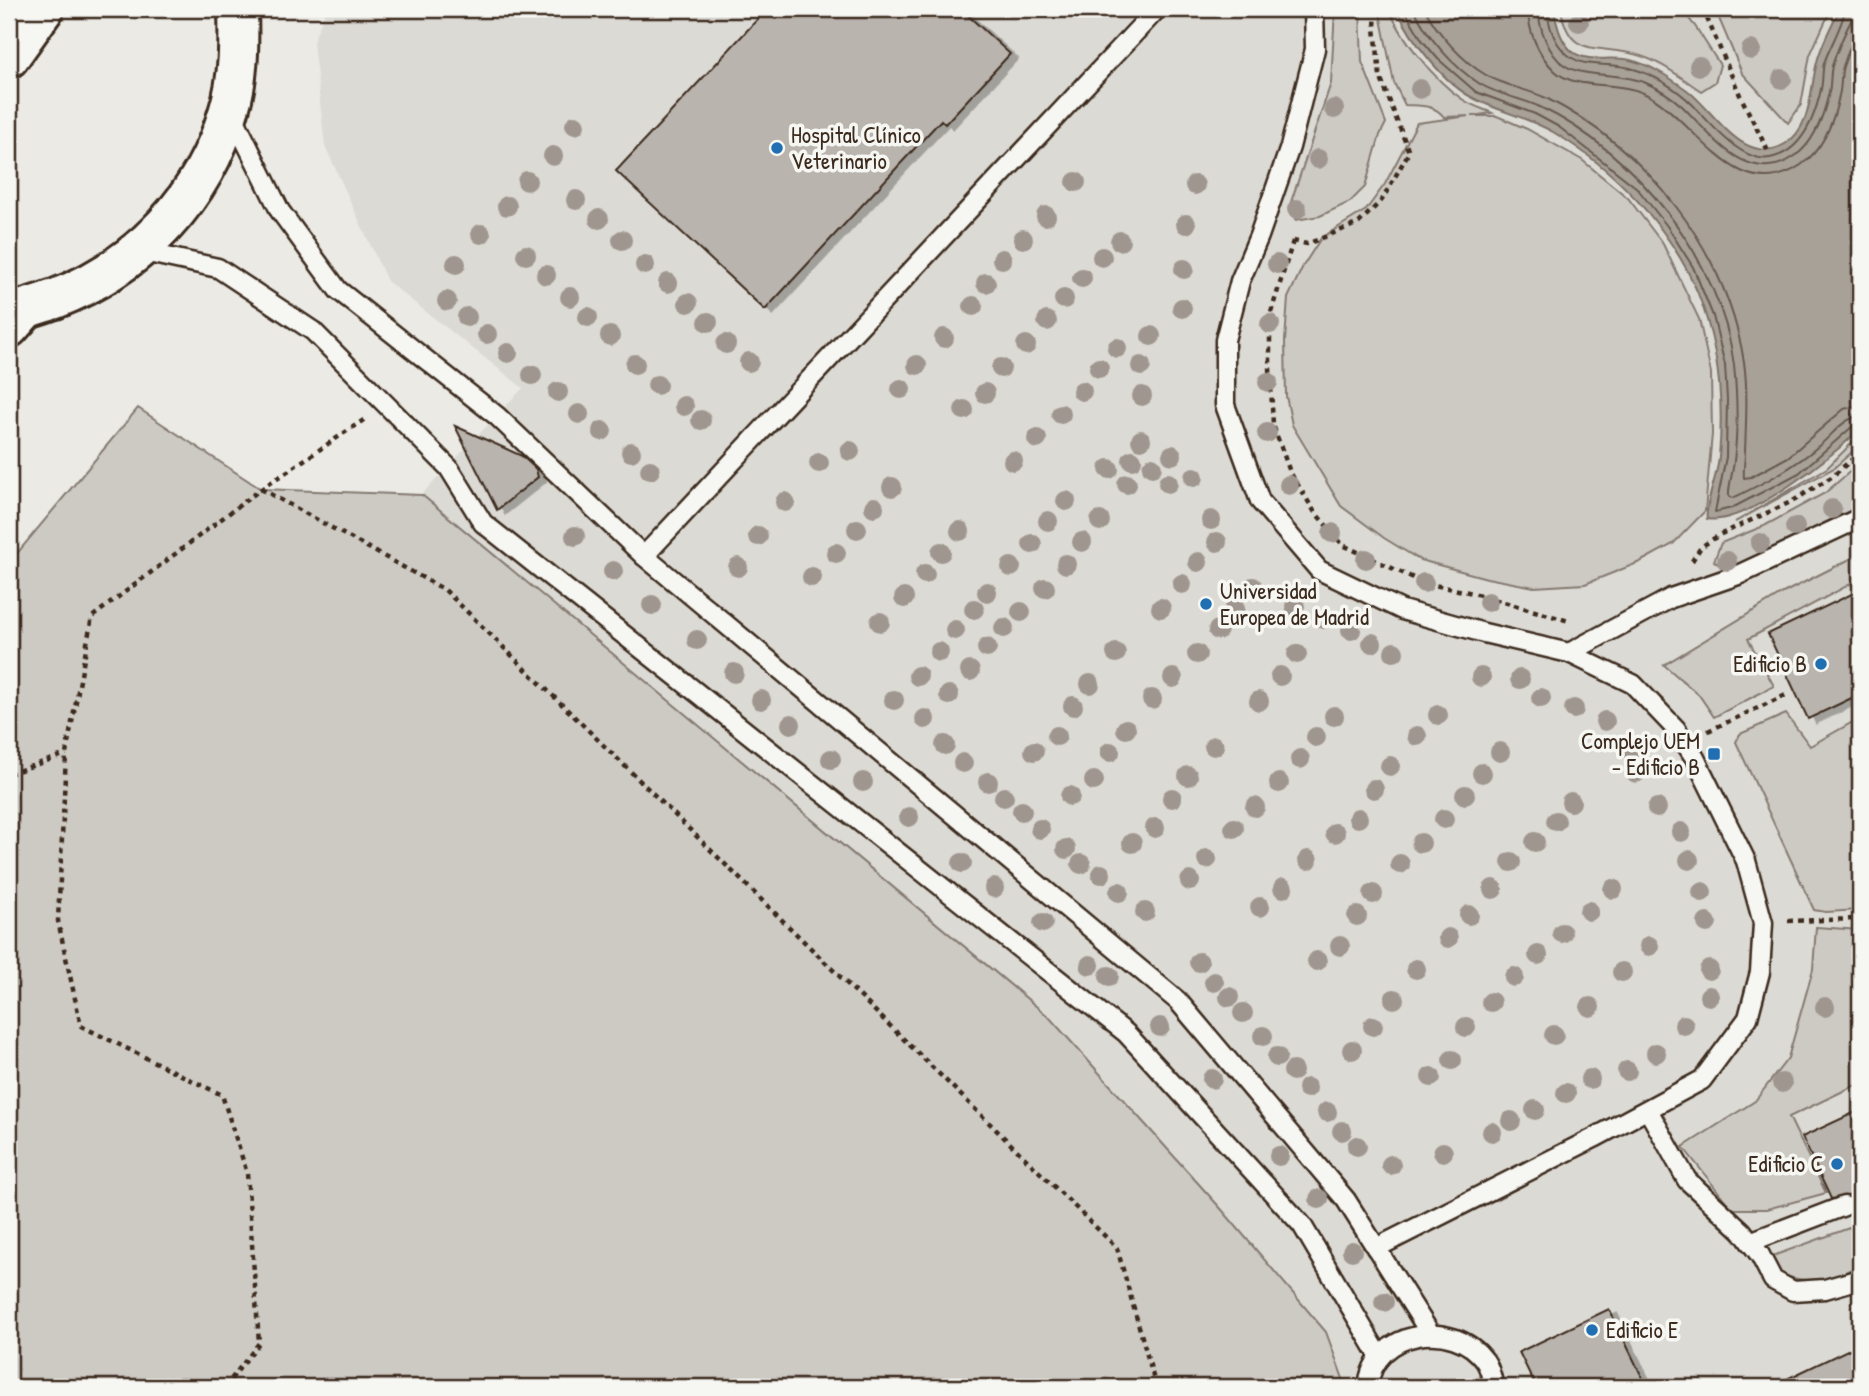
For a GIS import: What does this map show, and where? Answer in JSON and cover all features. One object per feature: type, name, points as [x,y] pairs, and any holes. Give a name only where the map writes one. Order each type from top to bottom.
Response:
[{"type":"main road","points":[[9,58],[44,9]]},
{"type":"main road","points":[[14,317],[85,287],[139,251],[179,211],[209,162],[229,109],[239,59],[238,9]]},
{"type":"lane","points":[[644,555],[1157,9]]},
{"type":"lane","points":[[1314,9],[1315,49],[1290,147],[1240,281],[1225,340],[1225,405],[1260,501],[1319,570],[1402,610],[1569,653],[1633,684],[1676,729],[1695,758],[1746,862],[1763,923],[1760,972],[1748,1017],[1702,1080],[1376,1248]]},
{"type":"lane","points":[[229,109],[280,211],[338,290],[497,416],[644,555],[1178,1002],[1346,1200],[1430,1333]]},
{"type":"lane","points":[[139,251],[218,268],[313,331],[449,468],[483,523],[1126,1033],[1302,1225],[1380,1357]]},
{"type":"lane","points":[[1569,653],[1671,598],[1738,575],[1860,518]]},
{"type":"lane","points":[[1648,1110],[1687,1180],[1717,1206],[1750,1242],[1773,1280],[1793,1291],[1825,1289],[1860,1279]]},
{"type":"lane","points":[[1750,1242],[1844,1206]]},
{"type":"lane","points":[[1367,1387],[1368,1379],[1380,1357],[1396,1343],[1430,1333],[1462,1341],[1486,1362],[1494,1387]]},
{"type":"path","points":[[1259,236],[1307,244],[1359,223],[1382,200],[1409,152],[1380,75],[1375,29],[1376,9]]},
{"type":"path","points":[[1703,9],[1740,95],[1768,151]]},
{"type":"path","points":[[225,1387],[259,1343],[247,1173],[222,1095],[81,1027],[58,921],[66,754],[92,617],[261,489],[387,405]]},
{"type":"path","points":[[1671,598],[1701,547],[1719,535],[1793,501],[1833,476],[1860,452]]},
{"type":"path","points":[[261,489],[446,590],[1117,1248],[1156,1387]]},
{"type":"path","points":[[1708,731],[1786,695]]},
{"type":"path","points":[[9,774],[66,754]]},
{"type":"path","points":[[1763,923],[1860,919]]},
{"type":"shaded area","name":"Universidad Europea de Madrid","points":[[326,9],[1860,9],[1860,1387],[1346,1387],[1326,1332],[1223,1211],[1049,1017],[421,495],[523,388],[387,281],[325,146],[313,42]]},
{"type":"shaded area","points":[[1335,9],[1360,9],[1362,62],[1386,123],[1365,187],[1350,202],[1320,216],[1296,220],[1289,208],[1331,83]]},
{"type":"shaded area","points":[[1379,9],[1389,9],[1410,46],[1451,91],[1465,101],[1492,113],[1472,116],[1497,116],[1527,129],[1582,160],[1628,198],[1663,244],[1699,319],[1711,373],[1712,434],[1705,511],[1673,544],[1640,562],[1585,584],[1534,587],[1420,560],[1384,538],[1341,506],[1292,425],[1286,396],[1285,341],[1288,298],[1303,266],[1321,238],[1366,210],[1385,184],[1417,123],[1469,116],[1444,117],[1431,108],[1405,105],[1394,83]]},
{"type":"shaded area","points":[[1561,9],[1681,9],[1720,65],[1715,82],[1701,91],[1652,60],[1578,43],[1565,25]]},
{"type":"shaded area","points":[[1715,9],[1831,9],[1810,55],[1801,105],[1788,123],[1742,73]]},
{"type":"shaded area","points":[[138,408],[261,489],[422,495],[1049,1017],[1223,1211],[1326,1332],[1346,1387],[9,1387],[9,563]]},
{"type":"shaded area","points":[[1860,435],[1860,445],[1834,468],[1735,522],[1827,468]]},
{"type":"shaded area","points":[[1860,463],[1860,506],[1726,570],[1714,561],[1721,543],[1764,526],[1825,493]]},
{"type":"shaded area","points":[[1860,554],[1860,579],[1748,639],[1774,686],[1714,717],[1699,695],[1664,665],[1783,593]]},
{"type":"shaded area","points":[[1786,714],[1810,746],[1860,718],[1860,910],[1814,910],[1736,742],[1740,734]]},
{"type":"shaded area","points":[[1816,927],[1860,930],[1860,1083],[1789,1117],[1826,1193],[1767,1209],[1732,1209],[1683,1147],[1755,1101],[1788,1058],[1813,969]]},
{"type":"shaded area","points":[[1860,1224],[1860,1265],[1838,1275],[1813,1281],[1780,1275],[1770,1257]]},
{"type":"water","points":[[1397,9],[1554,9],[1562,38],[1573,52],[1585,57],[1630,60],[1653,68],[1687,90],[1730,134],[1743,143],[1770,149],[1785,144],[1794,137],[1805,118],[1819,56],[1840,9],[1860,9],[1860,429],[1810,471],[1765,501],[1743,512],[1707,519],[1707,507],[1719,457],[1720,394],[1710,331],[1697,291],[1685,267],[1655,222],[1618,181],[1553,132],[1475,99],[1452,83],[1419,47]]},
{"type":"building","name":"Hospital Clínico Veterinario","points":[[767,9],[961,9],[1010,54],[945,124],[941,120],[765,310],[616,171]]},
{"type":"building","points":[[455,426],[522,456],[536,469],[538,477],[497,510]]},
{"type":"building","name":"Edificio B","points":[[1860,590],[1860,694],[1808,719],[1768,634]]},
{"type":"building","name":"Edificio C","points":[[1860,1110],[1860,1190],[1848,1196],[1831,1199],[1802,1137]]},
{"type":"building","name":"Edificio E","points":[[1609,1309],[1647,1387],[1536,1387],[1519,1352]]},
{"type":"building","points":[[1860,1344],[1860,1387],[1770,1387]]},
{"type":"place","name":"Hospital Clínico Veterinario","points":[[777,148]]},
{"type":"place","name":"Universidad Europea de Madrid","points":[[1206,604]]},
{"type":"place","name":"Edificio B","points":[[1821,664]]},
{"type":"place","name":"Complejo UEM - Edificio B","points":[[1714,754]]},
{"type":"place","name":"Edificio C","points":[[1837,1164]]},
{"type":"place","name":"Edificio E","points":[[1592,1330]]}]
